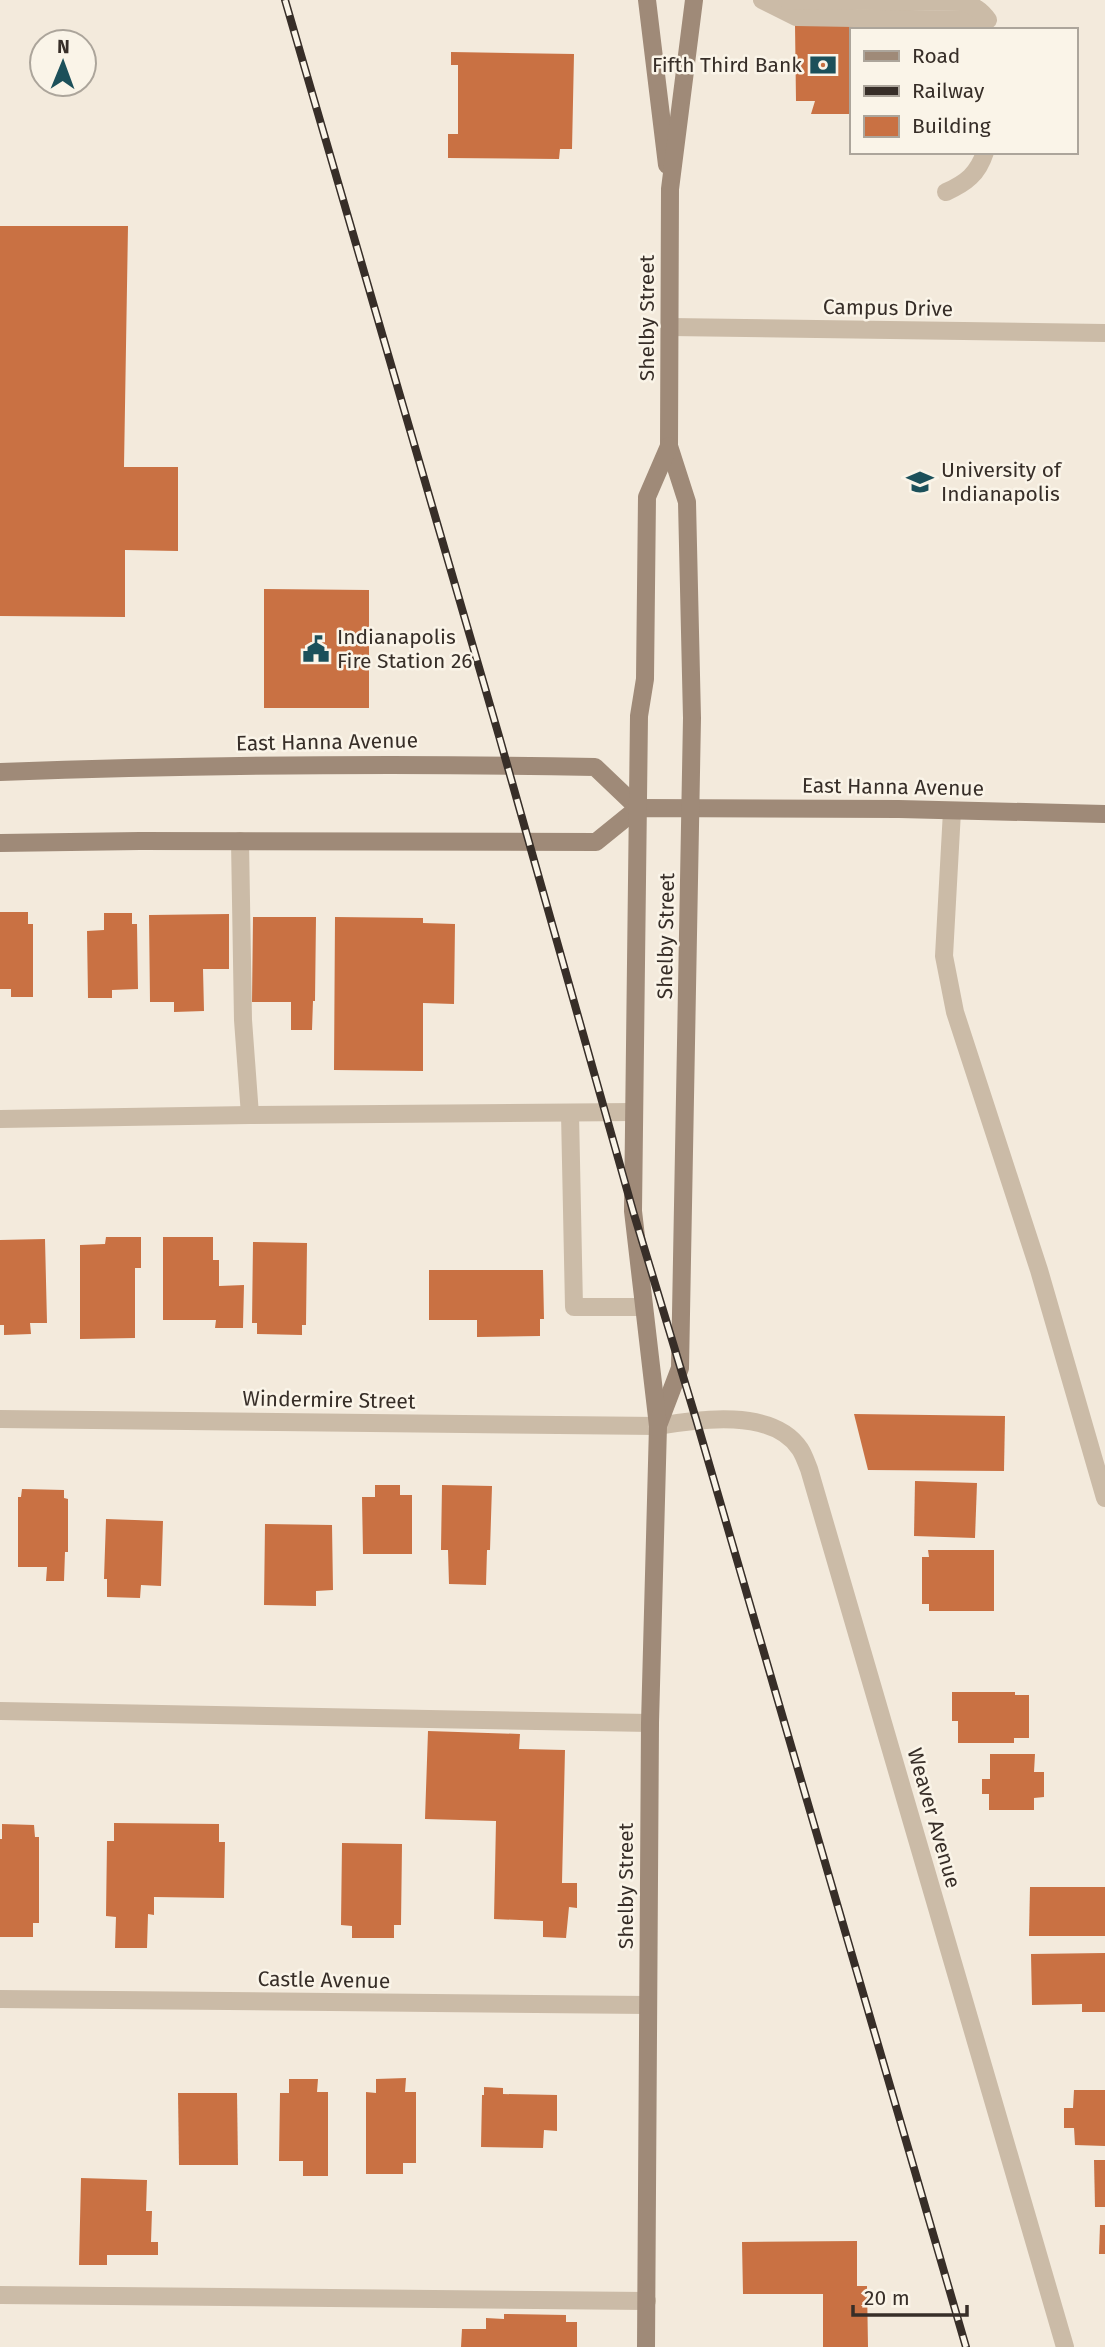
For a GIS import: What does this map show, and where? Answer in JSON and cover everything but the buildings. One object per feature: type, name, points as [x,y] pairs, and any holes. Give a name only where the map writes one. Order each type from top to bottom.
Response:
[{"type":"main road","name":"Shelby Street","points":[[647,0],[670,189],[669,446],[687,502],[692,718],[680,1368],[658,1426]]},
{"type":"main road","name":"Shelby Street","points":[[670,189],[694,0]]},
{"type":"main road","name":"Shelby Street","points":[[646,2347],[650,1723],[658,1426],[633,1211],[634,1112],[639,716],[645,679],[647,497],[669,446]]},
{"type":"main road","name":"East Hanna Avenue","points":[[0,772],[172,766],[595,766],[638,808],[1105,814]]},
{"type":"main road","points":[[0,844],[240,841],[596,842],[638,808]]},
{"type":"street","points":[[762,0],[796,17],[968,20],[987,14]]},
{"type":"street","points":[[787,0],[962,2],[987,14]]},
{"type":"street","points":[[946,192],[961,185],[974,174],[984,154]]},
{"type":"street","name":"Campus Drive","points":[[670,327],[1105,333]]},
{"type":"street","points":[[952,811],[944,956],[955,1012],[1039,1270],[1105,1497]]},
{"type":"street","points":[[240,841],[243,1020],[250,1115]]},
{"type":"street","points":[[0,1119],[634,1112]]},
{"type":"street","points":[[570,1113],[574,1307],[644,1307]]},
{"type":"street","name":"Windermire Street","points":[[0,1419],[658,1426]]},
{"type":"street","name":"Weaver Avenue","points":[[658,1426],[696,1419],[761,1423],[792,1439],[805,1459],[1065,2347]]},
{"type":"street","points":[[0,1711],[650,1723]]},
{"type":"street","name":"Castle Avenue","points":[[0,1999],[648,2005]]},
{"type":"street","points":[[0,2295],[647,2301]]},
{"type":"railway","points":[[285,0],[499,736],[633,1211],[966,2347]]},
{"type":"place","name":"Fifth Third Bank","points":[[823,65]]},
{"type":"place","name":"University of Indianapolis","points":[[920,482]]},
{"type":"place","name":"Indianapolis Fire Station 26","points":[[316,649]]}]
